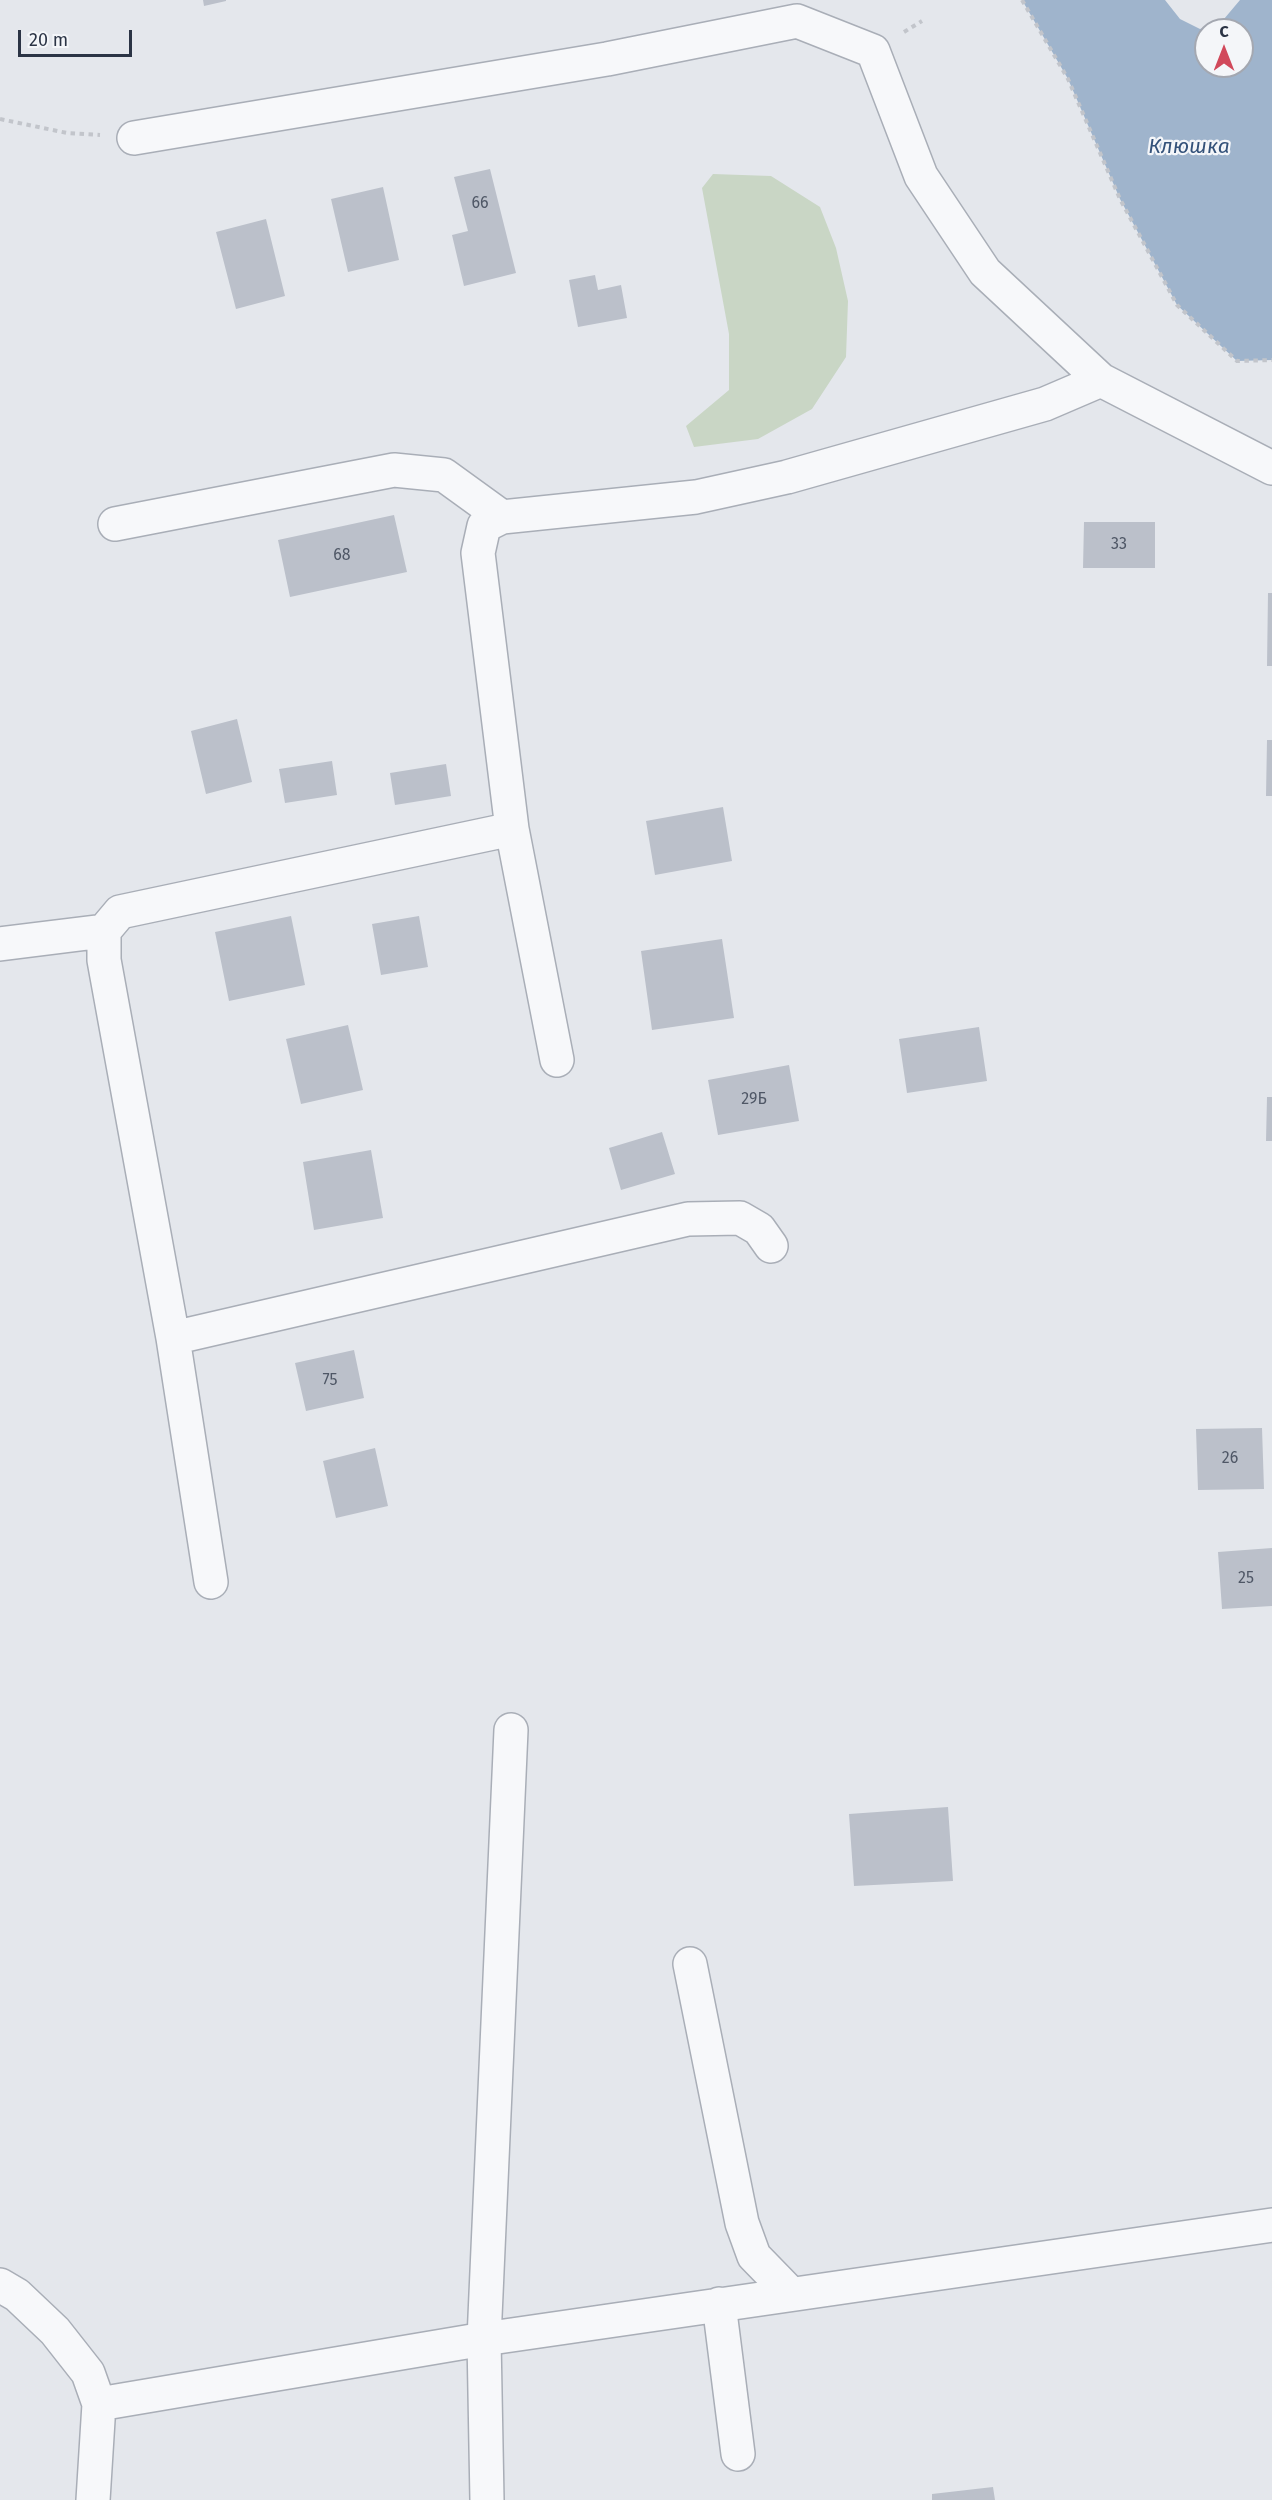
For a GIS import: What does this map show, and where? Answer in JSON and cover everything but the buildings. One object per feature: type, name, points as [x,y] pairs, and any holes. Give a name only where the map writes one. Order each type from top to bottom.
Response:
[{"type":"street","points":[[134,138],[607,59],[797,21],[873,51],[921,176],[984,273],[1101,380],[1272,468]]},
{"type":"street","points":[[557,1060],[512,829],[478,553],[484,526],[502,517],[696,498],[787,477],[1045,404],[1101,380]]},
{"type":"street","points":[[115,524],[394,470],[444,475],[502,517]]},
{"type":"street","points":[[211,1582],[173,1338],[104,960],[104,931],[120,912],[512,829]]},
{"type":"street","points":[[0,944],[104,931]]},
{"type":"street","points":[[173,1338],[688,1219],[740,1218],[759,1229],[771,1246]]},
{"type":"street","points":[[488,2500],[484,2339],[511,1730]]},
{"type":"street","points":[[690,1964],[742,2223],[753,2256],[791,2294]]},
{"type":"street","points":[[99,2404],[484,2339],[1272,2225]]},
{"type":"street","points":[[0,2286],[17,2295],[55,2331],[88,2373],[99,2404],[93,2500]]},
{"type":"street","points":[[719,2304],[738,2454]]},
{"type":"path","points":[[1022,0],[1068,79],[1120,199],[1177,305],[1237,361],[1272,360]]},
{"type":"path","points":[[0,119],[67,133],[134,138]]},
{"type":"green space","points":[[713,174],[771,176],[820,207],[836,248],[848,301],[846,357],[812,409],[758,439],[694,447],[686,426],[729,390],[729,334],[702,188]]},
{"type":"water","name":"Клюшка","points":[[1022,0],[1165,0],[1180,19],[1194,26],[1194,78],[1254,78],[1254,18],[1225,18],[1240,0],[1272,0],[1272,360],[1237,361],[1177,305],[1120,199],[1068,79]]}]
